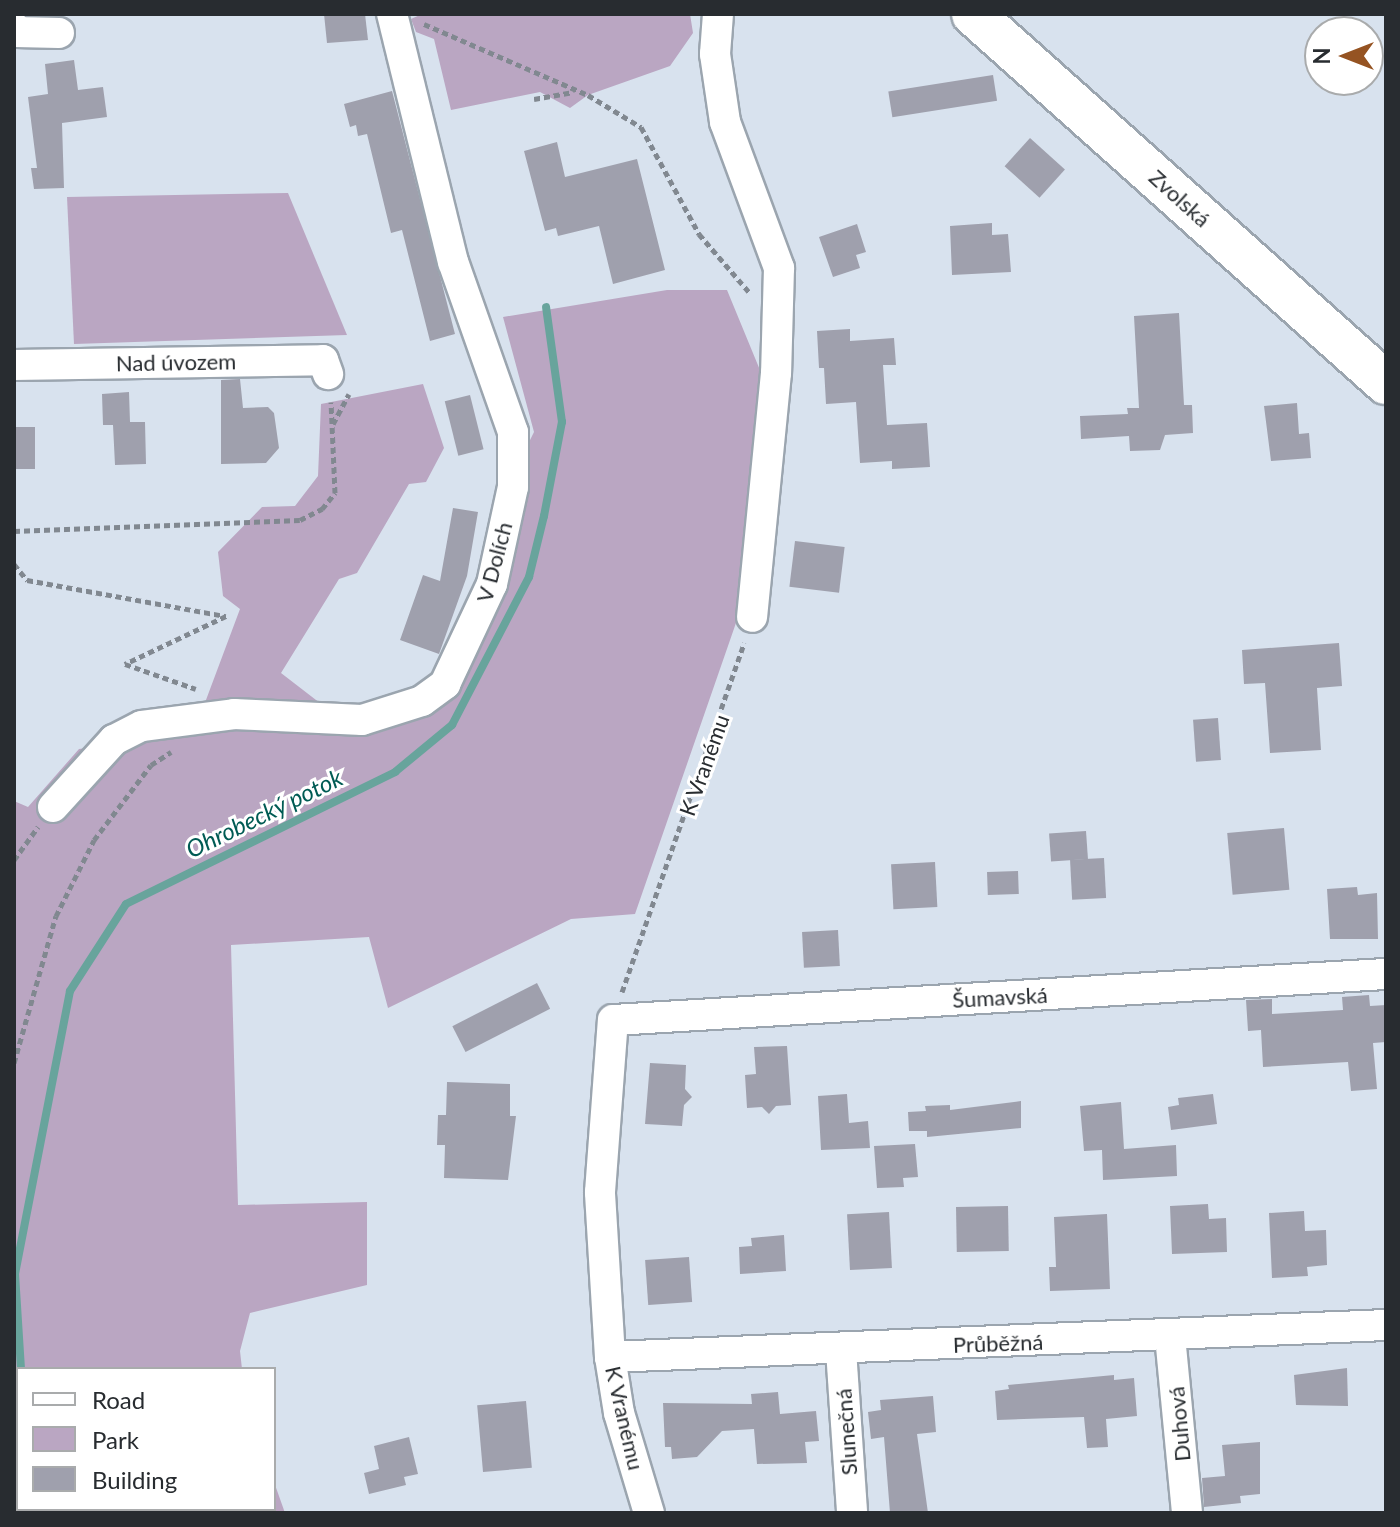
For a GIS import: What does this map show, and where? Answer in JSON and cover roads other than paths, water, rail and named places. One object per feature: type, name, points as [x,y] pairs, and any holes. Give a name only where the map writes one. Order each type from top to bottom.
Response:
[{"type":"street","points":[[718,14],[715,54],[725,122],[779,268],[776,373],[752,617]]},
{"type":"street","name":"Zvolská","points":[[973,14],[1386,383]]},
{"type":"street","name":"V Dolích","points":[[53,807],[114,740],[142,726],[234,714],[362,720],[422,701],[445,684],[492,584],[513,487],[513,432],[453,262],[401,16]]},
{"type":"street","points":[[14,27],[16,32],[59,33]]},
{"type":"street","name":"Nad úvozem","points":[[14,365],[323,360],[328,374]]},
{"type":"street","name":"Šumavská","points":[[613,1020],[1386,974]]},
{"type":"street","name":"K Vranému","points":[[613,1020],[600,1192],[610,1357],[619,1413],[649,1513]]},
{"type":"street","name":"Průběžná","points":[[610,1357],[841,1350],[1386,1325]]},
{"type":"street","name":"Duhová","points":[[1170,1336],[1187,1513]]},
{"type":"street","name":"Slunečná","points":[[841,1350],[852,1513]]},
{"type":"waterway","name":"Ohrobecký potok","points":[[21,1367],[15,1274],[70,991],[126,904],[395,772],[452,725],[529,577],[544,516],[562,422],[546,307]]}]
